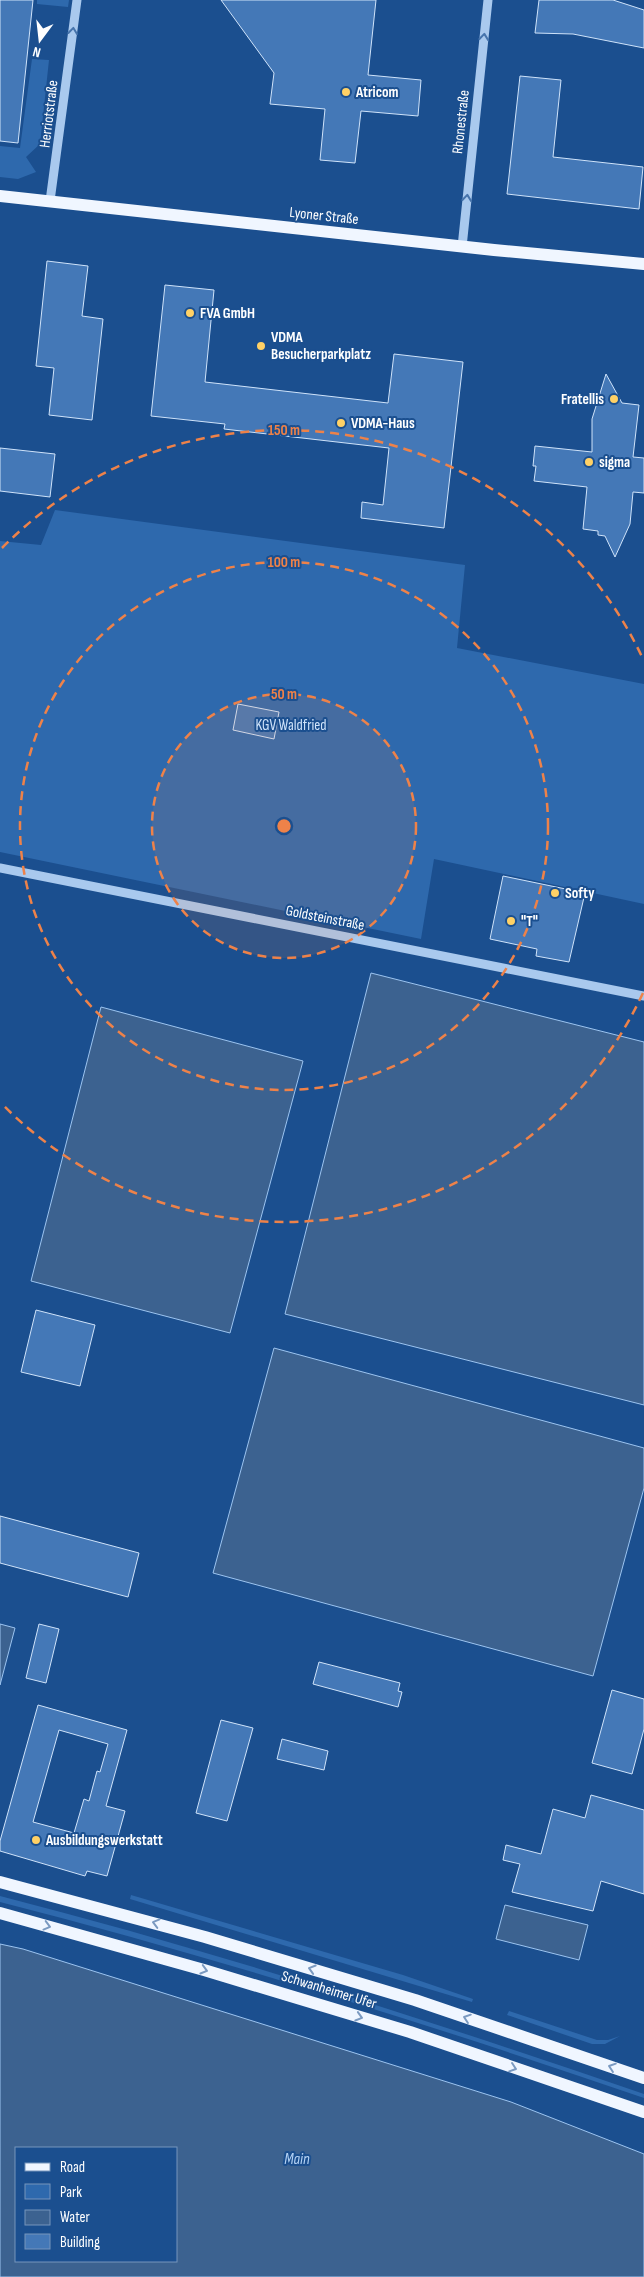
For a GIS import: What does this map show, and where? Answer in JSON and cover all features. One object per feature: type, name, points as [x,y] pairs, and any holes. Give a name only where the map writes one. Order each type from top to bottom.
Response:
[{"type":"main road","name":"Lyoner Straße","points":[[0,196],[462,247],[644,264]]},
{"type":"main road","name":"Schwanheimer Ufer","points":[[0,1882],[205,1937],[415,2000],[644,2078]]},
{"type":"main road","name":"Schwanheimer Ufer","points":[[0,1913],[204,1970],[410,2032],[644,2112]]},
{"type":"street","name":"Herriotstraße","points":[[50,201],[77,0]]},
{"type":"street","name":"Rhonestraße","points":[[462,247],[488,0]]},
{"type":"street","name":"Goldsteinstraße","points":[[0,868],[644,996]]},
{"type":"green space","points":[[37,0],[69,0],[68,7],[37,4]]},
{"type":"green space","points":[[32,59],[49,60],[40,144],[26,157],[36,172],[18,179],[0,177],[0,146],[20,148]]},
{"type":"green space","name":"KGV Waldfried","points":[[55,510],[465,565],[457,648],[644,684],[644,904],[434,859],[421,939],[0,852],[0,541],[41,545]]},
{"type":"green space","points":[[131,1895],[403,1975],[473,1999],[472,2002],[130,1899]]},
{"type":"green space","points":[[0,1896],[163,1940],[324,1989],[644,2094],[644,2098],[485,2044],[244,1969],[0,1902]]},
{"type":"green space","points":[[509,2011],[597,2040],[608,2040],[620,2036],[605,2044],[592,2044],[507,2015]]},
{"type":"water","points":[[371,973],[644,1042],[644,1405],[285,1314]]},
{"type":"water","points":[[101,1007],[303,1061],[230,1333],[31,1281]]},
{"type":"water","points":[[274,1348],[644,1448],[644,1488],[593,1676],[213,1573]]},
{"type":"water","points":[[0,1624],[15,1628],[0,1685]]},
{"type":"water","points":[[505,1905],[588,1925],[579,1960],[496,1939]]},
{"type":"water","name":"Main","points":[[0,1944],[23,1949],[511,2102],[644,2154],[644,2277],[0,2277]]},
{"type":"building","points":[[0,0],[33,0],[18,143],[0,141]]},
{"type":"building","name":"Atricom","points":[[221,0],[376,0],[368,75],[421,80],[418,116],[361,111],[355,163],[320,160],[325,109],[270,104],[274,73]]},
{"type":"building","points":[[539,0],[613,0],[644,10],[644,48],[573,34],[535,33]]},
{"type":"building","points":[[520,76],[561,80],[553,157],[643,167],[639,209],[507,194]]},
{"type":"building","points":[[47,261],[88,266],[82,316],[103,319],[92,420],[49,415],[54,368],[36,366]]},
{"type":"building","points":[[165,285],[214,290],[205,382],[388,403],[394,354],[463,362],[444,528],[361,518],[362,502],[383,505],[389,448],[224,429],[225,424],[151,416]]},
{"type":"building","name":"sigma","points":[[606,374],[622,403],[639,405],[633,457],[644,458],[644,493],[633,492],[630,524],[615,557],[605,536],[598,535],[598,531],[583,529],[587,487],[534,481],[536,466],[533,466],[535,446],[592,452],[592,419]]},
{"type":"building","points":[[0,448],[55,454],[50,497],[0,491]]},
{"type":"building","points":[[238,704],[279,712],[274,739],[233,730]]},
{"type":"building","points":[[503,876],[585,893],[569,962],[536,956],[537,949],[490,939]]},
{"type":"building","points":[[36,1310],[95,1325],[80,1386],[21,1372]]},
{"type":"building","points":[[0,1516],[139,1553],[128,1597],[0,1563]]},
{"type":"building","points":[[39,1624],[59,1629],[46,1683],[26,1678]]},
{"type":"building","points":[[319,1662],[400,1683],[398,1691],[402,1692],[398,1707],[313,1684]]},
{"type":"building","points":[[612,1690],[644,1699],[644,1729],[632,1774],[592,1763]]},
{"type":"building","points":[[38,1705],[127,1730],[106,1806],[125,1811],[107,1876],[87,1871],[85,1876],[0,1851],[0,1841]],"holes":[[[59,1730],[108,1744],[100,1772],[97,1771],[89,1801],[84,1799],[74,1833],[33,1822]]]},
{"type":"building","points":[[221,1720],[253,1728],[227,1821],[196,1813]]},
{"type":"building","points":[[282,1739],[328,1751],[324,1770],[277,1759]]},
{"type":"building","points":[[591,1795],[644,1810],[644,1894],[601,1881],[593,1911],[512,1892],[520,1864],[503,1860],[506,1845],[541,1854],[553,1809],[585,1818]]},
{"type":"place","name":"Atricom","points":[[346,92]]},
{"type":"place","name":"FVA GmbH","points":[[190,313]]},
{"type":"place","name":"VDMA Besucherparkplatz","points":[[261,346]]},
{"type":"place","name":"Fratellis","points":[[614,399]]},
{"type":"place","name":"VDMA-Haus","points":[[341,423]]},
{"type":"place","name":"sigma","points":[[589,462]]},
{"type":"place","name":"Softy","points":[[555,893]]},
{"type":"place","name":"\"T\"","points":[[511,921]]},
{"type":"place","name":"Ausbildungswerkstatt","points":[[36,1840]]}]
